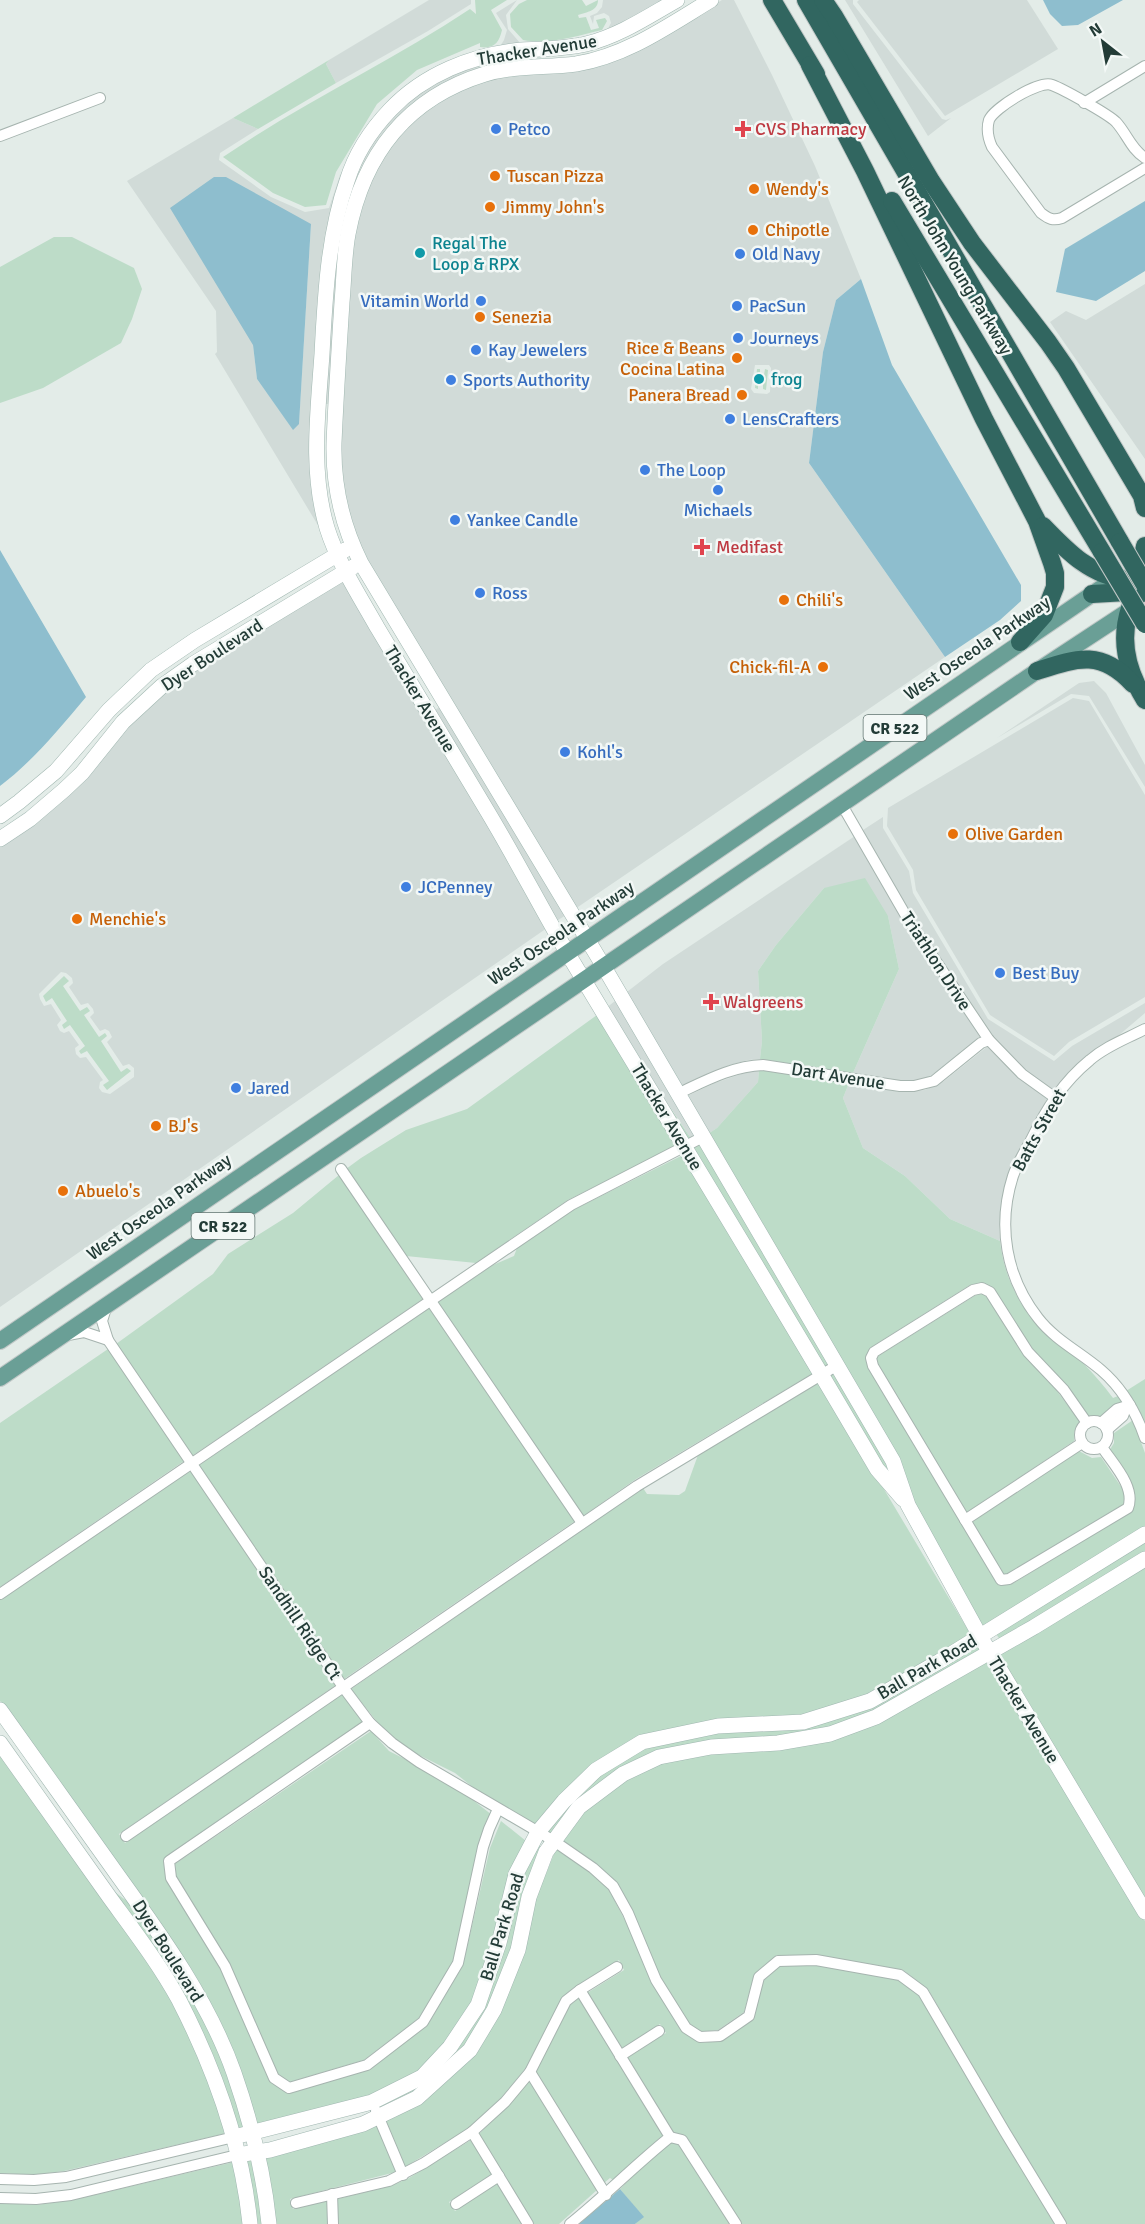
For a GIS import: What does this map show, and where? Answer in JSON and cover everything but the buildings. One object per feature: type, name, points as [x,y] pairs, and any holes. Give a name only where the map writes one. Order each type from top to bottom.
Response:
[{"type":"highway","name":"North John Young Parkway","points":[[772,0],[1145,624]]},
{"type":"highway","name":"North John Young Parkway","points":[[806,0],[1120,542],[1139,579]]},
{"type":"highway","points":[[823,0],[932,181],[972,243],[1060,360],[1144,501]]},
{"type":"highway","points":[[810,65],[865,171],[984,419],[1037,521],[1052,563],[1055,587],[1044,615],[1020,642]]},
{"type":"highway","points":[[1037,521],[1085,566],[1139,579]]},
{"type":"highway","points":[[1092,594],[1139,579]]},
{"type":"highway","points":[[1139,579],[1122,615],[1129,669],[1141,694]]},
{"type":"highway","points":[[1037,671],[1089,658],[1110,664],[1122,671],[1141,694]]},
{"type":"main road","name":"West Osceola Parkway","points":[[0,1341],[1092,594]]},
{"type":"main road","name":"CR 522","points":[[0,1378],[1122,615]]},
{"type":"street","name":"Thacker Avenue","points":[[677,0],[623,31],[591,43],[489,55],[462,63],[435,75],[392,108],[369,135],[347,180],[335,228],[325,304],[316,462],[322,509],[346,572],[421,703],[487,810],[567,952],[877,1469],[908,1505]]},
{"type":"street","name":"Thacker Avenue","points":[[711,0],[612,55],[575,64],[524,67],[466,81],[425,102],[405,118],[385,142],[362,184],[347,235],[333,468],[339,505],[361,563],[604,967],[893,1461],[908,1505],[980,1636],[1145,1912]]},
{"type":"street","points":[[630,47],[629,36],[638,23]]},
{"type":"street","points":[[516,51],[524,67]]},
{"type":"street","points":[[1084,103],[1145,66]]},
{"type":"street","points":[[1145,158],[1133,148],[1113,119],[1045,83],[1037,85],[996,110],[987,127],[992,147],[1041,213],[1049,219],[1062,218],[1145,168]]},
{"type":"street","points":[[0,135],[100,98]]},
{"type":"street","points":[[318,409],[336,410]]},
{"type":"street","name":"Dyer Boulevard","points":[[0,817],[56,771],[109,710],[151,670],[181,648],[353,546]]},
{"type":"street","name":"Dyer Boulevard","points":[[3,837],[30,819],[64,790],[123,722],[162,686],[193,664],[361,563]]},
{"type":"street","points":[[151,670],[162,686]]},
{"type":"street","points":[[421,703],[438,692]]},
{"type":"street","name":"Triathlon Drive","points":[[842,805],[909,921],[989,1040],[1022,1074],[1054,1097]]},
{"type":"street","points":[[0,817],[3,837]]},
{"type":"street","name":"Batts Street","points":[[1145,1029],[1114,1043],[1091,1058],[1070,1077],[1054,1097],[1013,1175],[1004,1230],[1007,1256],[1024,1299],[1055,1336],[1116,1384],[1145,1438]]},
{"type":"street","name":"Dart Avenue","points":[[677,1094],[732,1070],[763,1065],[900,1086],[924,1085],[940,1076],[981,1043],[989,1040]]},
{"type":"street","points":[[0,1593],[570,1205],[703,1137]]},
{"type":"street","points":[[340,1169],[582,1523]]},
{"type":"street","points":[[747,1250],[763,1241]]},
{"type":"street","points":[[1087,1423],[1064,1390],[1028,1352],[990,1292],[982,1288],[973,1290],[874,1352],[871,1358],[873,1366],[1001,1580],[1009,1579],[1128,1508],[1131,1500],[1129,1489],[1102,1447]]},
{"type":"street","points":[[107,1305],[102,1321],[108,1340]]},
{"type":"street","points":[[61,1336],[84,1332],[108,1340]]},
{"type":"street","name":"Sandhill Ridge Ct","points":[[108,1340],[343,1687],[370,1723],[392,1743],[419,1762],[554,1841],[593,1868],[613,1886],[628,1913],[656,1980],[686,2028],[700,2037],[720,2036],[749,2016],[759,1977],[778,1961],[816,1960],[900,1975],[923,1992],[1061,2224]]},
{"type":"street","points":[[126,1836],[637,1486],[836,1366]]},
{"type":"street","points":[[1104,1426],[1118,1409],[1128,1407]]},
{"type":"street","points":[[1097,1421],[1104,1426],[1108,1438],[1102,1447],[1088,1449],[1082,1443],[1080,1432],[1087,1423],[1097,1421]]},
{"type":"street","points":[[965,1520],[1082,1443]]},
{"type":"street","name":"Ball Park Road","points":[[0,2198],[36,2199],[71,2195],[270,2150],[363,2124],[375,2109],[422,2077],[450,2047],[478,2005],[499,1943],[516,1874],[538,1832],[564,1801],[596,1770],[642,1742],[718,1726],[803,1722],[870,1701],[1145,1534]]},
{"type":"street","name":"Ball Park Road","points":[[0,2179],[34,2180],[66,2176],[417,2098],[470,2050],[494,2010],[518,1950],[529,1897],[546,1852],[579,1807],[623,1774],[659,1757],[711,1747],[778,1743],[830,1734],[876,1718],[1145,1559]]},
{"type":"street","name":"Dyer Boulevard","points":[[0,1710],[138,1904],[190,1982],[215,2029],[234,2072],[253,2134],[269,2224]]},
{"type":"street","points":[[370,1723],[169,1862],[171,1878],[225,1966],[274,2078],[289,2088],[367,2065],[423,2022],[458,1963],[483,1847],[498,1809]]},
{"type":"street","points":[[0,1731],[12,1748],[27,1749]]},
{"type":"street","name":"Dyer Boulevard","points":[[0,1743],[141,1942],[177,1998],[220,2091],[234,2137],[250,2224]]},
{"type":"street","points":[[23,1775],[46,1788],[116,1887],[138,1904]]},
{"type":"street","points":[[296,2203],[389,2181],[403,2175],[472,2132],[505,2102],[530,2072],[566,2001],[617,1967]]},
{"type":"street","points":[[580,1990],[670,2137],[682,2140],[736,2224]]},
{"type":"street","points":[[620,2056],[659,2031]]},
{"type":"street","points":[[530,2072],[606,2195]]},
{"type":"street","points":[[375,2109],[403,2175]]},
{"type":"street","points":[[472,2132],[528,2224]]},
{"type":"street","points":[[570,2224],[670,2137]]},
{"type":"street","points":[[101,2168],[106,2187]]},
{"type":"street","points":[[456,2204],[499,2176]]},
{"type":"street","points":[[332,2194],[333,2224]]},
{"type":"shaded area","points":[[429,0],[471,0],[471,4],[336,83],[326,64],[329,60]]},
{"type":"shaded area","points":[[517,0],[506,15],[508,29],[521,44],[499,48],[507,30],[496,13]]},
{"type":"shaded area","points":[[603,0],[666,0],[606,32],[611,23],[609,16],[604,13],[594,16],[593,24],[590,16],[602,7]]},
{"type":"shaded area","points":[[722,0],[734,0],[815,166],[861,279],[836,300],[823,352],[809,463],[945,657],[575,909],[357,544],[339,468],[353,237],[374,171],[409,122],[450,94],[489,79],[661,37]],"holes":[[[755,365],[769,365],[771,368],[770,392],[767,394],[754,393],[751,389]]]},
{"type":"shaded area","points":[[845,0],[853,0],[853,4],[942,119],[951,118],[928,136]]},
{"type":"shaded area","points":[[859,0],[1027,0],[1058,49],[945,116],[857,2]]},
{"type":"shaded area","points":[[513,57],[516,63],[464,76],[365,165],[331,404],[324,404],[334,270],[352,182],[374,139],[396,112],[437,80],[464,68]]},
{"type":"shaded area","points":[[233,118],[258,129],[220,153],[219,160],[271,197],[305,212],[329,208],[340,175],[359,143],[320,304],[325,537],[215,354],[217,352],[216,311],[127,181]],"holes":[[[311,224],[299,423],[293,429],[257,379],[253,345]]]},
{"type":"shaded area","points":[[1145,284],[1145,459],[1050,322],[1066,311],[1086,320]]},
{"type":"shaded area","points":[[345,579],[547,928],[0,1307],[0,845],[147,707],[196,669]],"holes":[[[61,972],[72,978],[73,983],[69,987],[81,1005],[88,1003],[93,1009],[94,1013],[90,1017],[100,1031],[105,1029],[109,1031],[112,1037],[107,1042],[123,1066],[129,1064],[134,1068],[134,1077],[110,1094],[102,1092],[99,1088],[103,1080],[86,1057],[80,1058],[76,1054],[75,1048],[79,1045],[69,1031],[64,1033],[60,1031],[57,1025],[61,1020],[51,1004],[44,1006],[40,999],[39,994]]]},
{"type":"shaded area","points":[[1094,681],[1106,693],[1145,765],[1145,787],[1089,696],[1071,694],[997,738],[1079,683]]},
{"type":"shaded area","points":[[1073,698],[1089,701],[1145,795],[1145,997],[1069,1042],[1054,1056],[990,1015],[916,890],[913,870],[887,826],[888,808]]},
{"type":"shaded area","points":[[441,706],[566,915],[555,922],[432,712]]},
{"type":"shaded area","points":[[883,817],[883,828],[909,871],[913,893],[988,1019],[1054,1061],[1072,1046],[1145,1003],[1145,1013],[1118,1036],[1088,1054],[1053,1090],[1025,1070],[993,1037],[913,918],[863,830]]},
{"type":"shaded area","points":[[855,836],[905,924],[981,1037],[937,1072],[922,1080],[900,1081],[853,1073],[899,969],[888,916],[824,888],[776,945],[758,971],[762,1041],[760,1059],[730,1065],[679,1087],[623,995],[663,964]]},
{"type":"shaded area","points":[[615,1001],[673,1096],[685,1097],[715,1083],[750,1071],[759,1070],[758,1082],[717,1128],[694,1143],[605,1009]]},
{"type":"shaded area","points":[[988,1046],[1019,1078],[1047,1099],[1008,1173],[1002,1200],[1000,1241],[950,1219],[905,1176],[863,1148],[843,1098],[849,1083],[900,1092],[925,1090],[944,1081]]},
{"type":"green space","points":[[475,0],[507,0],[491,10],[502,30],[497,42],[485,47],[480,47],[480,43],[417,70],[377,104],[336,172],[326,205],[305,207],[273,193],[223,157],[470,9],[476,14]]},
{"type":"green space","points":[[527,0],[582,0],[586,6],[598,0],[594,9],[578,15],[579,18],[586,17],[591,30],[599,28],[596,20],[605,18],[607,21],[602,30],[573,37],[553,41],[523,40],[511,27],[510,14],[519,4]]},
{"type":"green space","points":[[329,60],[326,64],[336,83],[258,129],[233,118]]},
{"type":"green space","points":[[54,237],[72,237],[134,268],[142,289],[121,343],[43,388],[0,403],[0,267]]},
{"type":"green space","points":[[757,369],[760,369],[760,374],[764,375],[765,369],[768,370],[766,390],[763,389],[763,384],[758,383],[758,389],[755,388]]},
{"type":"green space","points":[[865,878],[888,916],[899,969],[853,1073],[760,1059],[762,1041],[758,971],[776,945],[824,888]]},
{"type":"green space","points":[[64,976],[69,981],[63,986],[80,1011],[87,1007],[90,1011],[84,1015],[99,1037],[105,1033],[107,1036],[101,1041],[121,1072],[127,1068],[131,1071],[107,1090],[103,1085],[109,1081],[87,1051],[81,1054],[79,1051],[85,1046],[70,1025],[64,1029],[62,1025],[67,1021],[52,998],[46,1002],[43,996]]},
{"type":"green space","points":[[597,1015],[678,1145],[568,1200],[476,1263],[406,1256],[346,1169],[406,1130],[467,1109]]},
{"type":"green space","points":[[618,1030],[694,1143],[717,1128],[758,1082],[759,1070],[849,1083],[843,1098],[863,1148],[905,1176],[950,1219],[1000,1241],[1010,1282],[1031,1317],[1050,1338],[1083,1363],[1113,1398],[1118,1396],[1122,1402],[1102,1419],[1089,1417],[1032,1349],[991,1287],[981,1283],[970,1285],[870,1348],[866,1358],[869,1369],[1002,1585],[1012,1584],[1131,1512],[1135,1496],[1133,1488],[1109,1451],[1114,1443],[1114,1433],[1133,1420],[1145,1453],[1145,1527],[979,1629]]},
{"type":"green space","points":[[683,1155],[815,1372],[636,1479],[583,1516],[437,1302],[493,1265],[514,1256],[517,1248],[573,1210]]},
{"type":"green space","points":[[339,1175],[423,1299],[192,1456],[116,1344],[213,1274],[228,1254],[293,1213]]},
{"type":"green space","points":[[982,1293],[1024,1355],[1054,1387],[1080,1422],[1074,1432],[1074,1441],[966,1513],[877,1365],[876,1359]]},
{"type":"green space","points":[[429,1308],[575,1521],[344,1679],[199,1465]]},
{"type":"green space","points":[[108,1349],[184,1461],[0,1587],[0,1423]]},
{"type":"green space","points":[[1145,1379],[1145,1422],[1126,1391]]},
{"type":"green space","points":[[820,1382],[971,1635],[868,1696],[802,1717],[639,1737],[531,1833],[455,1773],[393,1742],[351,1689],[643,1488],[647,1494],[679,1495],[685,1491],[698,1455]]},
{"type":"green space","points":[[1079,1451],[1092,1458],[1101,1457],[1124,1491],[1124,1504],[1007,1574],[1003,1574],[972,1522]]},
{"type":"green space","points":[[190,1470],[336,1685],[119,1834],[125,1843],[342,1694],[364,1722],[166,1857],[287,2093],[368,2070],[427,2026],[463,1965],[490,1848],[501,1821],[526,1841],[473,2002],[446,2043],[419,2072],[370,2097],[256,2127],[239,2071],[0,1701],[0,1600]]},
{"type":"green space","points":[[1145,1540],[1145,1553],[1000,1640],[995,1632]]},
{"type":"green space","points":[[1145,1566],[1145,1902],[995,1656]]},
{"type":"green space","points":[[976,1644],[981,1651],[873,1712],[828,1729],[657,1752],[551,1836],[543,1835],[568,1805],[599,1775],[644,1747],[719,1732],[805,1727]]},
{"type":"green space","points":[[986,1660],[1145,1921],[1145,2224],[1067,2224],[1009,2130],[928,1989],[903,1970],[816,1955],[777,1955],[754,1975],[744,2012],[718,2030],[700,2032],[690,2025],[660,1978],[632,1911],[562,1840],[583,1811],[626,1779],[661,1763],[712,1752],[832,1739]]},
{"type":"green space","points":[[371,1731],[389,1751],[450,1782],[492,1815],[454,1961],[419,2018],[364,2060],[290,2082],[278,2075],[176,1877],[175,1864]]},
{"type":"green space","points":[[0,1751],[137,1945],[173,2000],[194,2042],[227,2133],[64,2171],[33,2175],[0,2173]]},
{"type":"green space","points":[[535,1846],[544,1846],[513,1948],[489,2007],[466,2046],[414,2094],[380,2109],[379,2105],[455,2050],[521,1876]]},
{"type":"green space","points":[[556,1849],[590,1872],[609,1890],[684,2033],[701,2043],[723,2040],[752,2020],[763,1981],[780,1966],[816,1965],[899,1980],[920,1995],[1055,2224],[635,2224],[643,2217],[620,2189],[646,2163],[673,2141],[627,2058],[666,2033],[660,2024],[621,2049],[587,1993],[624,1970],[619,1960],[573,1988],[563,1997],[526,2068],[501,2098],[469,2128],[405,2167],[385,2120],[474,2053]]},
{"type":"green space","points":[[112,1890],[135,1907],[186,1985],[229,2073],[246,2129],[237,2131],[203,2038]]},
{"type":"green space","points":[[579,1998],[663,2135],[613,2180],[610,2178],[604,2183],[535,2072],[570,2005]]},
{"type":"green space","points":[[529,2081],[597,2190],[559,2224],[534,2224],[479,2134],[508,2106]]},
{"type":"green space","points":[[376,2124],[396,2172],[290,2199],[293,2209],[327,2201],[328,2224],[274,2224],[263,2157]]},
{"type":"green space","points":[[471,2140],[492,2174],[449,2202],[455,2211],[498,2183],[522,2224],[338,2224],[337,2199],[391,2186],[409,2178]]},
{"type":"green space","points":[[253,2158],[264,2224],[255,2224],[243,2160]]},
{"type":"green space","points":[[234,2162],[245,2224],[0,2224],[0,2203],[36,2205],[73,2200]]},
{"type":"water","points":[[1043,0],[1123,0],[1078,25],[1062,26],[1050,14]]},
{"type":"water","points":[[214,177],[226,177],[311,224],[299,424],[293,430],[257,379],[253,345],[170,208]]},
{"type":"water","points":[[1145,201],[1145,271],[1096,301],[1056,292],[1065,249]]},
{"type":"water","points":[[861,279],[892,365],[1021,585],[1021,601],[1000,620],[945,657],[809,463],[823,352],[836,300]]},
{"type":"water","points":[[0,550],[86,697],[35,755],[0,786]]},
{"type":"water","points":[[620,2189],[644,2217],[635,2224],[579,2224]]},
{"type":"place","name":"Petco","points":[[496,129]]},
{"type":"place","name":"CVS Pharmacy","points":[[743,129]]},
{"type":"place","name":"Tuscan Pizza","points":[[495,176]]},
{"type":"place","name":"Wendy's","points":[[754,189]]},
{"type":"place","name":"Jimmy John's","points":[[490,207]]},
{"type":"place","name":"Chipotle","points":[[753,230]]},
{"type":"place","name":"Regal The Loop & RPX","points":[[420,253]]},
{"type":"place","name":"Old Navy","points":[[740,254]]},
{"type":"place","name":"Vitamin World","points":[[481,301]]},
{"type":"place","name":"PacSun","points":[[737,306]]},
{"type":"place","name":"Senezia","points":[[480,317]]},
{"type":"place","name":"Journeys","points":[[738,338]]},
{"type":"place","name":"Kay Jewelers","points":[[476,350]]},
{"type":"place","name":"Rice & Beans Cocina Latina","points":[[737,358]]},
{"type":"place","name":"frog","points":[[759,379]]},
{"type":"place","name":"Sports Authority","points":[[451,380]]},
{"type":"place","name":"Panera Bread","points":[[742,395]]},
{"type":"place","name":"LensCrafters","points":[[730,419]]},
{"type":"place","name":"The Loop","points":[[645,470]]},
{"type":"place","name":"Michaels","points":[[718,490]]},
{"type":"place","name":"Yankee Candle","points":[[455,520]]},
{"type":"place","name":"Medifast","points":[[702,547]]},
{"type":"place","name":"Ross","points":[[480,593]]},
{"type":"place","name":"Chili's","points":[[784,600]]},
{"type":"place","name":"Chick-fil-A","points":[[823,667]]},
{"type":"place","name":"Kohl's","points":[[565,752]]},
{"type":"place","name":"Olive Garden","points":[[953,834]]},
{"type":"place","name":"JCPenney","points":[[406,887]]},
{"type":"place","name":"Menchie's","points":[[77,919]]},
{"type":"place","name":"Best Buy","points":[[1000,973]]},
{"type":"place","name":"Walgreens","points":[[711,1002]]},
{"type":"place","name":"Jared","points":[[236,1088]]},
{"type":"place","name":"BJ's","points":[[156,1126]]},
{"type":"place","name":"Abuelo's","points":[[63,1191]]}]
